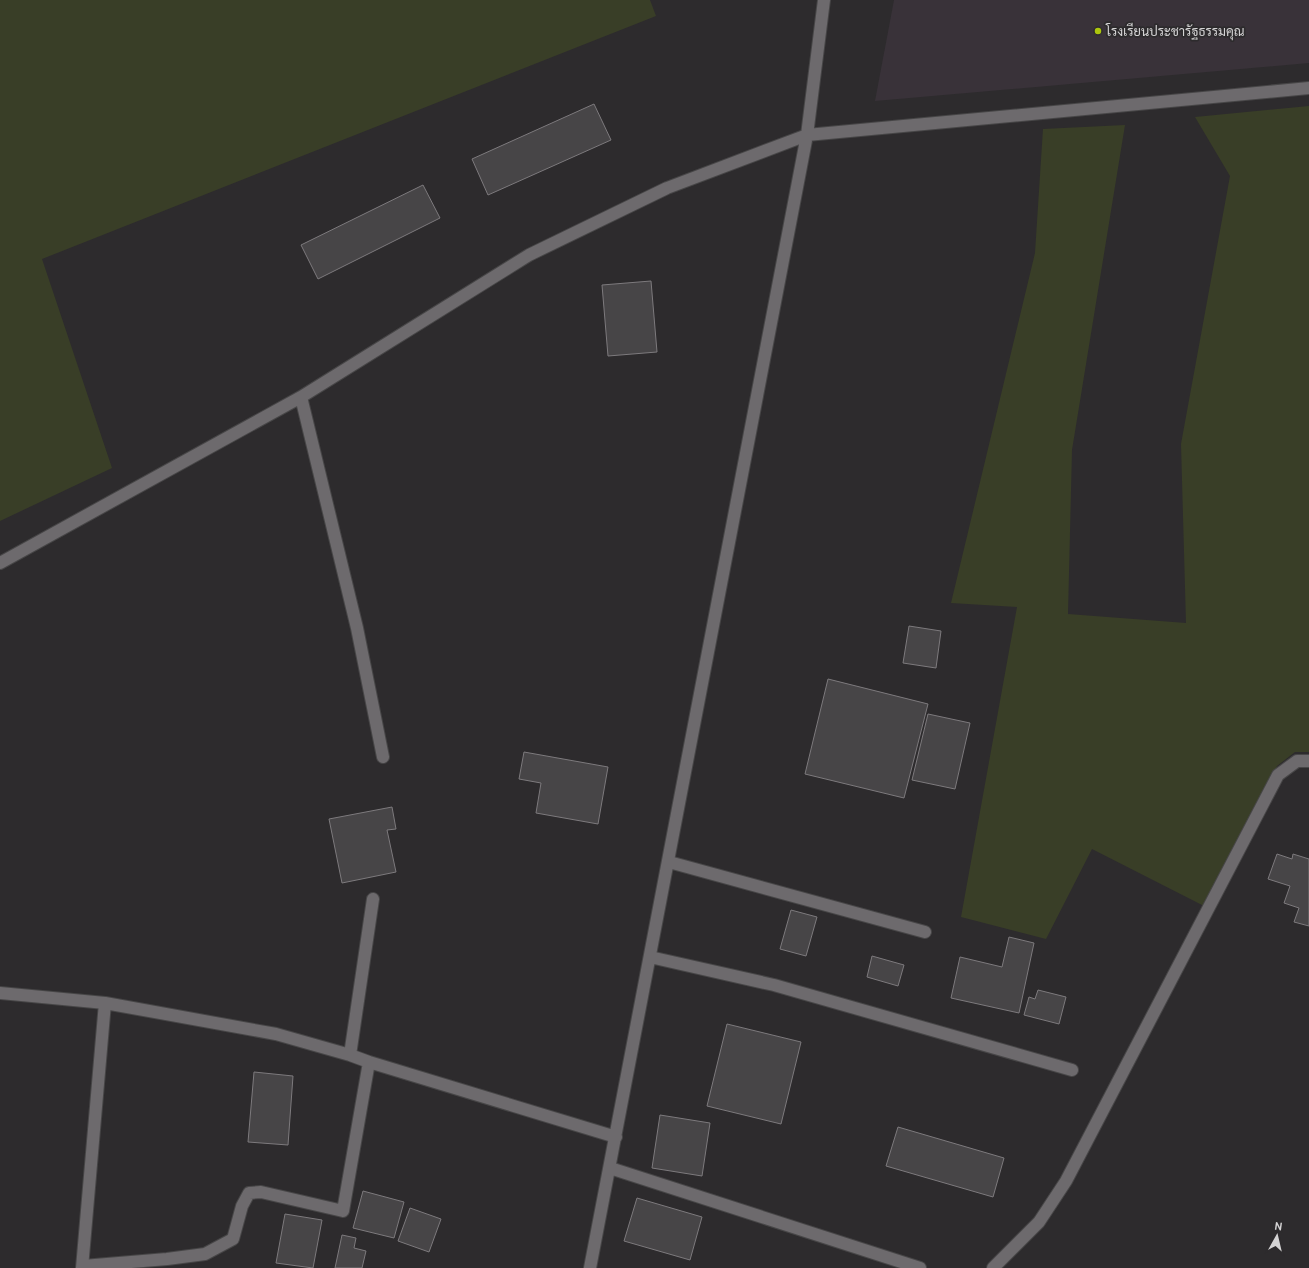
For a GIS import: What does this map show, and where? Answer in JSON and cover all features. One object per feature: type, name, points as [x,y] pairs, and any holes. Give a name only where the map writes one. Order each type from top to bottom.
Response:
[{"type":"street","points":[[590,1268],[807,134],[824,0]]},
{"type":"street","points":[[0,563],[301,397],[529,256],[667,188],[807,134],[1309,88]]},
{"type":"street","points":[[301,397],[356,620],[383,757]]},
{"type":"street","points":[[993,1268],[1039,1222],[1066,1181],[1278,775],[1297,761],[1309,761]]},
{"type":"street","points":[[668,862],[925,932]]},
{"type":"street","points":[[350,1054],[373,898]]},
{"type":"street","points":[[650,957],[774,985],[1072,1070]]},
{"type":"street","points":[[0,993],[105,1003],[276,1034],[350,1054],[369,1062],[616,1137]]},
{"type":"street","points":[[105,1003],[82,1267],[204,1254],[233,1239],[242,1206],[249,1193],[261,1192],[343,1211],[369,1062]]},
{"type":"street","points":[[610,1168],[920,1268]]},
{"type":"shaded area","name":"โรงเรียนประชารัฐธรรมคุณ","points":[[894,0],[1309,0],[1309,63],[875,101]]},
{"type":"green space","points":[[0,0],[650,0],[656,16],[42,259],[112,468],[0,521]]},
{"type":"green space","points":[[1309,106],[1309,752],[1295,752],[1277,766],[1204,906],[1092,849],[1046,939],[961,917],[1017,607],[951,603],[1035,253],[1043,129],[1125,125],[1072,450],[1068,614],[1186,623],[1181,444],[1230,176],[1195,117]]},
{"type":"building","points":[[594,104],[611,140],[488,195],[472,159]]},
{"type":"building","points":[[423,185],[440,218],[318,279],[301,245]]},
{"type":"building","points":[[651,281],[657,352],[608,356],[602,285]]},
{"type":"building","points":[[909,626],[941,631],[936,668],[903,663]]},
{"type":"building","points":[[828,679],[928,704],[904,798],[805,774]]},
{"type":"building","points":[[928,714],[970,723],[955,789],[912,780]]},
{"type":"building","points":[[524,752],[608,767],[598,824],[536,813],[541,783],[519,779]]},
{"type":"building","points":[[392,807],[396,829],[387,830],[396,872],[342,883],[329,819]]},
{"type":"building","points":[[1277,854],[1292,859],[1293,854],[1309,859],[1309,926],[1294,922],[1299,908],[1284,903],[1290,886],[1268,879]]},
{"type":"building","points":[[791,910],[817,917],[806,956],[780,949]]},
{"type":"building","points":[[1009,937],[1034,943],[1019,1013],[951,998],[960,957],[1002,967]]},
{"type":"building","points":[[872,956],[904,965],[898,986],[867,977]]},
{"type":"building","points":[[1038,990],[1066,997],[1059,1024],[1024,1015],[1029,997],[1035,999]]},
{"type":"building","points":[[727,1024],[801,1042],[781,1124],[707,1106]]},
{"type":"building","points":[[254,1072],[293,1076],[288,1145],[248,1142]]},
{"type":"building","points":[[660,1115],[710,1123],[702,1176],[652,1168]]},
{"type":"building","points":[[898,1127],[1004,1158],[993,1197],[886,1166]]},
{"type":"building","points":[[363,1191],[404,1202],[394,1238],[353,1228]]},
{"type":"building","points":[[637,1198],[702,1217],[690,1260],[624,1241]]},
{"type":"building","points":[[410,1208],[441,1219],[429,1252],[398,1241]]},
{"type":"building","points":[[285,1214],[322,1220],[313,1268],[276,1263]]},
{"type":"building","points":[[342,1235],[356,1238],[354,1248],[366,1251],[362,1268],[335,1268]]},
{"type":"place","name":"โรงเรียนประชารัฐธรรมคุณ","points":[[1098,31]]}]
